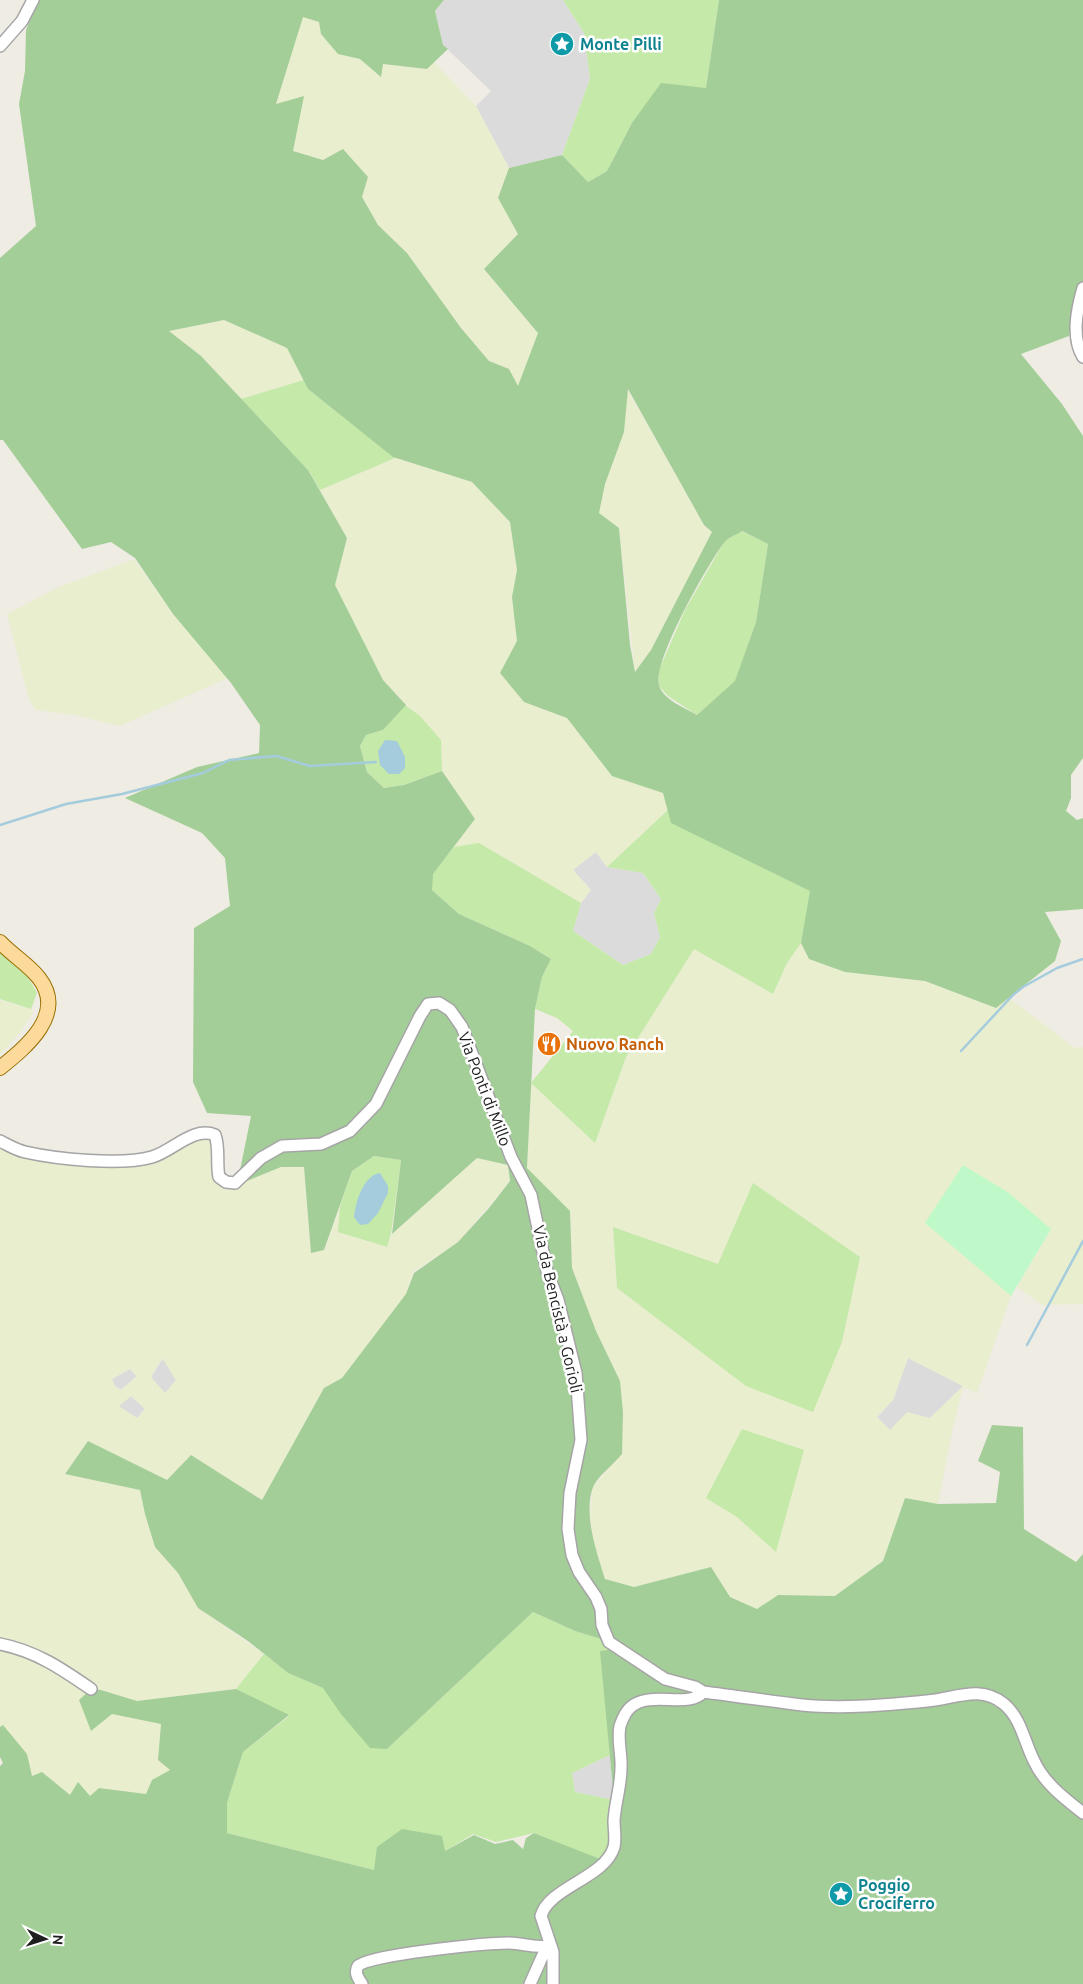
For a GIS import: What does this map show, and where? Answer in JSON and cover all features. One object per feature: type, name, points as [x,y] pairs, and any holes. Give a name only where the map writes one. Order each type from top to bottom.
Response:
[{"type":"main road","points":[[0,942],[40,979],[47,991],[49,1004],[46,1018],[39,1032],[28,1045],[0,1068]]},
{"type":"street","points":[[0,46],[22,21],[33,0]]},
{"type":"street","points":[[1083,288],[1077,308],[1077,346],[1083,357]]},
{"type":"street","name":"Via Ponti di Millo","points":[[0,1142],[24,1152],[46,1156],[106,1161],[136,1160],[152,1157],[194,1135],[209,1133],[215,1135],[218,1144],[217,1168],[219,1178],[226,1182],[235,1183],[261,1158],[282,1146],[322,1144],[350,1131],[376,1104],[420,1016],[428,1004],[439,1003],[450,1010],[462,1027],[511,1156],[528,1188]]},
{"type":"street","name":"Via da Bencistà a Gorioli","points":[[528,1188],[547,1271],[558,1300],[576,1373],[580,1403],[581,1440],[570,1493],[568,1520],[572,1555],[579,1572],[596,1597],[601,1609],[602,1625],[609,1642],[665,1679],[695,1687],[703,1692],[816,1705],[883,1704],[929,1701],[963,1694],[987,1694],[1003,1703],[1014,1714],[1040,1770],[1056,1791],[1083,1813]]},
{"type":"street","points":[[0,1644],[23,1648],[62,1669],[91,1690]]},
{"type":"street","name":"Via da Bencistà a Gorioli","points":[[553,1984],[553,1952],[548,1944],[541,1916],[542,1909],[560,1894],[588,1877],[612,1853],[615,1844],[614,1813],[619,1794],[621,1766],[620,1727],[630,1707],[646,1699],[690,1698],[703,1692]]},
{"type":"street","points":[[362,1984],[356,1975],[357,1970],[364,1962],[418,1950],[511,1943],[528,1947],[548,1944]]},
{"type":"street","points":[[530,1984],[548,1944]]},
{"type":"shaded area","points":[[444,0],[563,0],[584,33],[590,79],[562,155],[509,168],[476,106],[491,91],[443,45],[435,11]]},
{"type":"shaded area","points":[[596,852],[607,867],[643,873],[661,899],[654,913],[660,937],[651,954],[623,965],[573,931],[581,903],[591,890],[573,870]]},
{"type":"shaded area","points":[[163,1358],[176,1380],[165,1394],[151,1377]]},
{"type":"shaded area","points":[[908,1358],[963,1386],[930,1419],[890,1430],[877,1417],[893,1400]]},
{"type":"shaded area","points":[[130,1369],[137,1376],[121,1390],[115,1386],[112,1379]]},
{"type":"shaded area","points":[[131,1396],[145,1409],[137,1418],[118,1406]]},
{"type":"shaded area","points":[[610,1755],[614,1800],[575,1792],[572,1773]]},
{"type":"green space","points":[[38,0],[444,0],[435,11],[443,45],[448,49],[427,69],[383,64],[381,77],[360,59],[338,54],[321,34],[319,22],[303,17],[276,104],[304,96],[293,151],[323,160],[343,149],[368,177],[362,197],[378,225],[407,253],[461,328],[489,361],[509,369],[518,386],[538,333],[484,269],[518,234],[498,198],[509,168],[562,155],[588,182],[607,171],[632,123],[661,83],[706,88],[719,0],[1083,0],[1083,286],[1069,336],[1021,354],[1062,404],[1083,436],[1083,758],[1071,775],[1071,798],[1066,811],[1077,820],[1083,818],[1083,909],[1045,912],[1061,941],[1055,961],[996,1008],[925,981],[845,972],[809,959],[801,943],[810,891],[671,823],[663,793],[612,776],[567,718],[524,702],[500,673],[517,641],[512,597],[517,570],[510,522],[472,482],[393,457],[308,389],[287,348],[224,320],[169,331],[201,356],[308,470],[347,538],[335,585],[383,680],[406,705],[383,730],[366,735],[360,746],[367,772],[384,788],[404,785],[442,771],[475,819],[433,874],[432,890],[459,914],[530,946],[551,959],[542,977],[535,1009],[527,1168],[570,1211],[572,1268],[596,1331],[620,1381],[623,1412],[622,1454],[595,1483],[590,1498],[592,1534],[605,1579],[634,1587],[711,1567],[730,1597],[757,1609],[778,1595],[835,1596],[883,1561],[905,1498],[938,1504],[996,1503],[1000,1472],[978,1461],[992,1425],[1023,1427],[1024,1529],[1076,1562],[1083,1554],[1083,1984],[0,1984],[0,1766],[3,1763],[0,1757],[0,1727],[3,1725],[27,1754],[32,1776],[42,1772],[70,1795],[78,1782],[90,1796],[99,1788],[146,1794],[152,1780],[170,1770],[158,1760],[161,1724],[112,1714],[91,1731],[79,1700],[91,1689],[101,1690],[137,1701],[236,1689],[289,1715],[243,1752],[227,1803],[227,1833],[374,1870],[377,1847],[402,1829],[442,1836],[445,1851],[474,1835],[495,1844],[513,1840],[523,1849],[526,1838],[534,1833],[600,1859],[608,1847],[614,1800],[600,1651],[627,1647],[575,1631],[533,1612],[387,1749],[370,1748],[341,1714],[323,1688],[288,1673],[248,1641],[198,1608],[178,1573],[155,1547],[140,1490],[65,1474],[88,1441],[167,1480],[191,1455],[262,1500],[324,1388],[342,1378],[406,1294],[414,1273],[458,1242],[489,1208],[510,1181],[508,1165],[477,1158],[392,1234],[401,1160],[374,1156],[352,1171],[324,1250],[311,1253],[304,1167],[281,1167],[237,1185],[251,1116],[207,1113],[193,1082],[194,928],[230,906],[225,858],[202,833],[125,798],[197,767],[259,753],[260,725],[231,683],[173,614],[135,558],[111,542],[82,549],[3,440],[0,440],[0,258],[36,226],[19,104],[25,71],[26,30]],"holes":[[[628,389],[704,525],[712,532],[651,650],[635,672],[630,645],[619,528],[599,513],[605,484],[624,432]],[[742,531],[768,544],[756,622],[735,681],[697,715],[665,695],[659,685],[659,673],[672,635],[705,572],[725,542]]]},
{"type":"green space","points":[[563,0],[719,0],[706,88],[632,123],[607,171],[588,182],[562,155],[590,79],[584,33]]},
{"type":"green space","points":[[302,16],[320,22],[321,34],[338,54],[360,59],[381,76],[383,64],[427,69],[434,62],[476,106],[509,168],[498,198],[518,234],[484,269],[538,333],[518,387],[509,369],[489,361],[461,328],[407,253],[378,225],[362,197],[343,149],[323,160],[293,151],[276,104]]},
{"type":"green space","points":[[224,320],[287,348],[304,380],[241,399],[201,356],[169,331]]},
{"type":"green space","points":[[304,380],[308,389],[395,458],[320,490],[308,470],[241,399]]},
{"type":"green space","points":[[627,389],[704,525],[712,532],[651,650],[635,672],[619,528],[599,513],[605,484],[624,432]]},
{"type":"green space","points":[[395,458],[472,482],[510,521],[517,570],[512,597],[524,702],[567,718],[612,776],[663,792],[668,810],[607,867],[596,852],[573,870],[591,890],[581,903],[478,844],[454,847],[475,819],[442,771],[440,740],[383,680],[335,585],[347,538],[320,490]]},
{"type":"green space","points":[[741,531],[768,544],[756,622],[736,681],[697,715],[668,696],[659,686],[659,670],[685,610],[724,542]]},
{"type":"green space","points":[[134,559],[173,614],[228,678],[120,726],[75,715],[36,710],[29,700],[7,614],[59,587]]},
{"type":"green space","points":[[405,705],[420,716],[441,740],[442,771],[404,785],[384,788],[367,772],[360,746],[366,735],[383,730]]},
{"type":"green space","points":[[668,810],[672,823],[811,891],[801,943],[787,963],[773,994],[694,949],[626,1057],[595,1143],[531,1083],[573,1031],[557,1018],[535,1009],[542,977],[551,959],[530,946],[459,914],[432,890],[432,874],[454,847],[479,843],[581,903],[573,931],[623,965],[651,954],[660,937],[654,913],[661,899],[643,873],[607,867]]},
{"type":"green space","points":[[801,943],[809,959],[845,972],[925,981],[996,1008],[1009,998],[1075,1048],[1083,1047],[1083,1304],[1042,1305],[1017,1287],[1051,1229],[925,1223],[1011,1296],[977,1393],[963,1387],[938,1504],[905,1498],[883,1561],[835,1596],[778,1595],[757,1609],[730,1597],[710,1567],[634,1587],[605,1579],[594,1544],[590,1515],[593,1486],[622,1454],[620,1381],[596,1331],[572,1268],[570,1211],[527,1169],[531,1083],[595,1143],[626,1057],[694,948],[773,994],[787,963]],"holes":[[[614,1227],[718,1265],[617,1288]],[[908,1358],[963,1386],[930,1418],[907,1412],[890,1430],[877,1417],[893,1400]]]},
{"type":"green space","points":[[0,948],[28,977],[37,993],[31,1009],[0,999]]},
{"type":"green space","points":[[0,1000],[31,1009],[33,1013],[22,1030],[0,1055]]},
{"type":"green space","points":[[209,1133],[226,1182],[264,1174],[281,1167],[304,1167],[311,1253],[325,1250],[340,1206],[339,1232],[387,1247],[392,1234],[477,1158],[508,1165],[510,1181],[458,1242],[413,1272],[406,1294],[342,1378],[324,1388],[262,1500],[191,1455],[167,1480],[88,1441],[65,1474],[140,1490],[155,1547],[178,1573],[198,1608],[264,1654],[236,1689],[137,1701],[101,1690],[91,1730],[112,1714],[161,1724],[158,1760],[170,1770],[152,1780],[146,1794],[99,1788],[90,1796],[70,1796],[42,1772],[32,1776],[3,1725],[0,1727],[0,1141],[22,1151],[136,1160]],"holes":[[[162,1358],[176,1380],[165,1393],[151,1377]],[[130,1369],[137,1377],[120,1390],[115,1386],[112,1379]],[[131,1396],[145,1409],[137,1418],[119,1406]]]},
{"type":"green space","points":[[374,1156],[401,1160],[391,1234],[387,1247],[338,1232],[340,1206],[352,1171]]},
{"type":"green space","points":[[963,1165],[1009,1193],[1051,1229],[1011,1296],[925,1223]]},
{"type":"green space","points":[[753,1183],[860,1257],[842,1342],[813,1412],[746,1386],[617,1288],[613,1227],[718,1264]]},
{"type":"green space","points":[[742,1429],[804,1450],[776,1552],[737,1517],[706,1498]]},
{"type":"green space","points":[[533,1612],[575,1631],[628,1647],[601,1651],[610,1755],[572,1773],[575,1792],[614,1800],[608,1847],[600,1860],[534,1833],[496,1842],[473,1834],[445,1851],[374,1870],[227,1833],[227,1803],[243,1752],[289,1716],[236,1689],[264,1654],[288,1673],[323,1688],[387,1749]]},
{"type":"water","points":[[385,740],[397,741],[405,757],[405,768],[399,774],[389,774],[380,765],[378,751]]},
{"type":"water","points":[[380,1173],[388,1186],[388,1193],[378,1213],[368,1224],[360,1225],[354,1217],[361,1190],[369,1179]]},
{"type":"waterway","points":[[0,825],[66,804],[122,794],[203,773],[229,760],[276,756],[310,766],[376,762]]},
{"type":"waterway","points":[[961,1051],[1013,995],[1023,987],[1057,968],[1083,959]]},
{"type":"waterway","points":[[1027,1345],[1083,1241]]},
{"type":"place","name":"Monte Pilli","points":[[562,44]]},
{"type":"place","name":"Nuovo Ranch","points":[[549,1044]]},
{"type":"place","name":"Poggio Crociferro","points":[[841,1894]]}]
